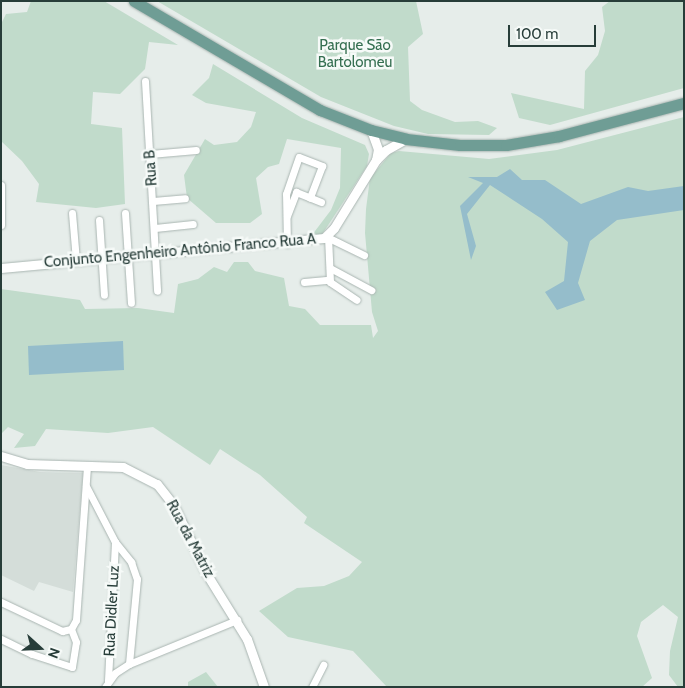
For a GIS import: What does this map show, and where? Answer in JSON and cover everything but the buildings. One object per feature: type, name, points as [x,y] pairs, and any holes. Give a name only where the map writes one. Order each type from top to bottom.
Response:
[{"type":"main road","points":[[134,1],[296,98],[371,130],[406,139],[460,145],[506,145],[559,136],[684,103]]},
{"type":"street","name":"Rua B","points":[[145,81],[155,228],[157,291]]},
{"type":"street","points":[[371,130],[378,149],[376,160]]},
{"type":"street","name":"Conjunto Engenheiro Antônio Franco Rua A","points":[[1,268],[287,244],[316,241],[329,237],[376,160],[386,150],[406,139]]},
{"type":"street","points":[[150,154],[196,150]]},
{"type":"street","points":[[287,244],[286,194],[299,157],[322,166],[310,198]]},
{"type":"street","points":[[1,185],[1,225]]},
{"type":"street","points":[[286,220],[296,192],[321,202]]},
{"type":"street","points":[[153,201],[184,198]]},
{"type":"street","points":[[72,213],[76,261]]},
{"type":"street","points":[[125,213],[131,303]]},
{"type":"street","points":[[100,220],[104,295]]},
{"type":"street","points":[[155,228],[193,224]]},
{"type":"street","points":[[357,300],[332,285],[329,280],[329,237],[364,255]]},
{"type":"street","points":[[330,268],[370,290]]},
{"type":"street","points":[[304,282],[329,280]]},
{"type":"street","name":"Rua da Matriz","points":[[1,456],[27,464],[124,467],[156,484],[174,506],[206,573],[237,620],[255,658],[264,687]]},
{"type":"street","points":[[1,639],[32,654],[72,666],[76,642],[72,629],[76,620],[87,465]]},
{"type":"street","name":"Rua Didler Luz","points":[[86,486],[115,542],[131,562],[137,579],[129,664]]},
{"type":"street","name":"Rua Didler Luz","points":[[107,684],[115,542]]},
{"type":"street","points":[[1,602],[62,631],[72,629]]},
{"type":"street","points":[[107,684],[129,664],[237,620]]},
{"type":"street","points":[[312,687],[323,665]]},
{"type":"shaded area","points":[[1,465],[40,472],[83,473],[73,592],[39,582],[34,591],[1,575]]},
{"type":"green space","points":[[31,1],[104,1],[178,45],[149,42],[145,69],[120,94],[93,92],[91,124],[122,128],[125,204],[96,208],[36,202],[39,184],[22,161],[1,141],[1,24],[6,14],[27,12]]},
{"type":"green space","name":"Parque São Bartolomeu","points":[[157,1],[416,1],[423,34],[408,47],[410,101],[422,110],[455,122],[478,121],[497,128],[489,135],[428,134],[394,126],[321,97]]},
{"type":"green space","points":[[610,1],[684,1],[684,88],[550,125],[519,118],[511,93],[584,109],[585,71],[598,55],[605,31],[602,7]]},
{"type":"green space","points":[[213,64],[302,118],[365,145],[369,154],[367,166],[321,236],[312,235],[331,210],[340,188],[341,148],[287,139],[279,164],[268,167],[256,178],[262,214],[250,223],[216,223],[187,198],[184,175],[205,139],[214,145],[237,142],[251,127],[256,112],[206,103],[192,95],[209,78]]},
{"type":"green space","points":[[684,117],[684,687],[678,687],[669,675],[670,651],[678,617],[663,605],[641,622],[637,636],[652,678],[642,687],[387,687],[353,651],[288,637],[259,611],[297,588],[324,586],[349,576],[362,562],[304,523],[307,517],[260,475],[220,449],[210,465],[153,427],[108,433],[46,429],[35,446],[14,448],[24,434],[8,427],[1,434],[1,289],[80,300],[85,309],[138,308],[174,313],[178,284],[198,279],[214,267],[227,272],[234,262],[248,262],[255,271],[284,278],[289,306],[305,309],[320,325],[371,325],[373,338],[378,331],[372,312],[365,233],[366,209],[370,178],[391,153],[399,151],[489,159],[557,150]]},
{"type":"green space","points":[[206,672],[218,687],[188,687],[188,682]]},
{"type":"water","points":[[510,169],[522,180],[545,180],[581,204],[628,187],[648,191],[684,186],[684,210],[617,220],[590,241],[578,283],[585,300],[557,310],[545,292],[564,281],[568,242],[542,219],[490,185],[467,214],[476,246],[471,260],[460,206],[483,183],[468,177],[497,177]]},
{"type":"water","points":[[123,341],[124,370],[29,375],[28,346]]}]
